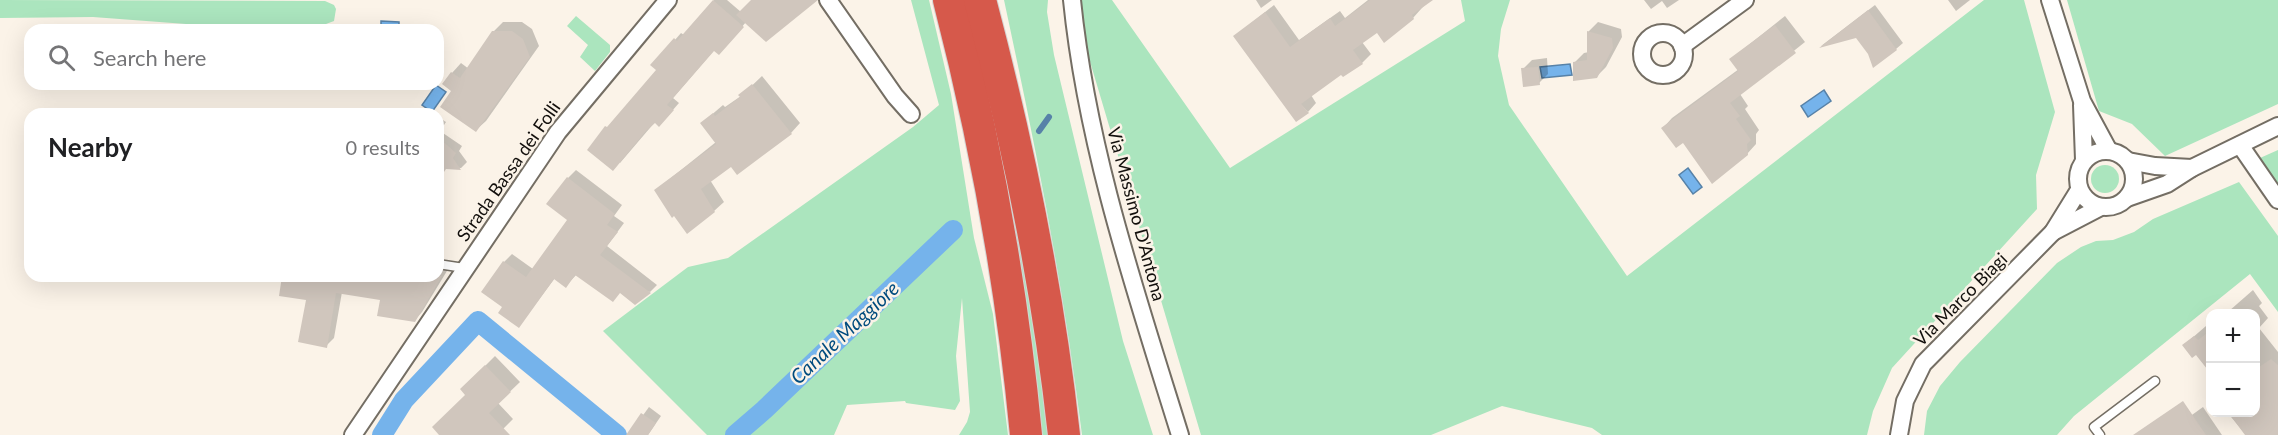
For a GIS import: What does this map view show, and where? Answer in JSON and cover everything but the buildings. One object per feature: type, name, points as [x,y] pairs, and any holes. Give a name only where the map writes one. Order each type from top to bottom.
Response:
[{"type":"highway","points":[[949,0],[994,202],[1009,297],[1025,427]]},
{"type":"highway","points":[[980,0],[1032,225],[1054,353],[1064,435]]},
{"type":"street","name":"Strada Bassa dei Folli","points":[[353,435],[558,132],[668,0]]},
{"type":"street","points":[[828,0],[895,96],[911,114]]},
{"type":"street","name":"Via Massimo D'Antona","points":[[1072,0],[1076,39],[1111,207],[1180,435]]},
{"type":"street","points":[[1682,46],[1745,0]]},
{"type":"street","points":[[2050,0],[2082,101],[2109,151]]},
{"type":"street","points":[[2082,101],[2084,160],[2078,174],[2079,190],[2092,204],[2101,207],[2119,204],[2127,198],[2167,184],[2192,168],[2278,126]]},
{"type":"street","points":[[2240,145],[2278,200]]},
{"type":"street","points":[[2084,160],[2096,152],[2109,151],[2116,152],[2128,162],[2134,176],[2127,198]]},
{"type":"street","points":[[2128,162],[2192,168]]},
{"type":"street","name":"Via Marco Biagi","points":[[1899,435],[1905,401],[1923,364],[2053,232],[2079,190]]},
{"type":"street","name":"Via Marco Biagi","points":[[2053,232],[2101,207]]},
{"type":"lane","points":[[444,265],[464,268]]},
{"type":"lane","points":[[2100,435],[2094,427],[2155,381]]},
{"type":"green space","points":[[0,0],[325,1],[334,5],[336,9],[334,21],[326,24],[186,24],[93,17],[0,18]]},
{"type":"green space","points":[[911,0],[929,0],[951,94],[974,238],[993,314],[1008,435],[959,435],[970,412],[962,298],[956,356],[960,401],[955,410],[905,401],[847,405],[834,435],[707,435],[603,331],[688,267],[728,258],[913,127],[939,105]]},
{"type":"green space","points":[[968,0],[1010,172],[1053,435],[1042,435],[1034,365]]},
{"type":"green space","points":[[1004,0],[1048,0],[1047,12],[1054,55],[1123,341],[1153,435],[1082,435],[1067,326],[1048,217]]},
{"type":"green space","points":[[1081,0],[1112,0],[1230,168],[1465,21],[1461,0],[1510,0],[1501,29],[1498,56],[1509,105],[1627,276],[1984,0],[2024,0],[2055,112],[2036,175],[2037,209],[1892,368],[1873,411],[1867,435],[1602,435],[1592,428],[1502,406],[1431,435],[1201,435],[1083,38]]},
{"type":"green space","points":[[2067,0],[2278,0],[2278,104],[2165,156],[2132,124],[2099,111]]},
{"type":"green space","points":[[576,16],[610,45],[610,52],[595,71],[580,57],[588,45],[567,26]]},
{"type":"green space","points":[[2278,150],[2278,186],[2260,158]]},
{"type":"green space","points":[[2105,165],[2115,169],[2119,179],[2115,189],[2105,193],[2095,189],[2091,179],[2095,169]]},
{"type":"green space","points":[[2239,182],[2278,236],[2278,312],[2250,274],[2074,416],[2057,435],[1924,435],[1927,411],[1940,386],[1960,362],[2057,263],[2081,247],[2096,241],[2113,240],[2134,232],[2153,219]]},
{"type":"water","points":[[381,21],[399,22],[399,24],[381,24]]},
{"type":"water","points":[[1570,64],[1572,75],[1542,78],[1540,67]]},
{"type":"water","points":[[432,90],[446,92],[435,108],[426,108],[422,105]]},
{"type":"water","points":[[1824,90],[1831,101],[1808,117],[1801,106]]},
{"type":"water","points":[[1688,168],[1702,187],[1693,194],[1679,175]]},
{"type":"waterway","points":[[1039,131],[1049,117]]},
{"type":"waterway","name":"Canale Maggiore","points":[[735,435],[953,230]]},
{"type":"waterway","name":"Canale Maggiore","points":[[382,435],[404,400],[478,321],[617,435]]}]
